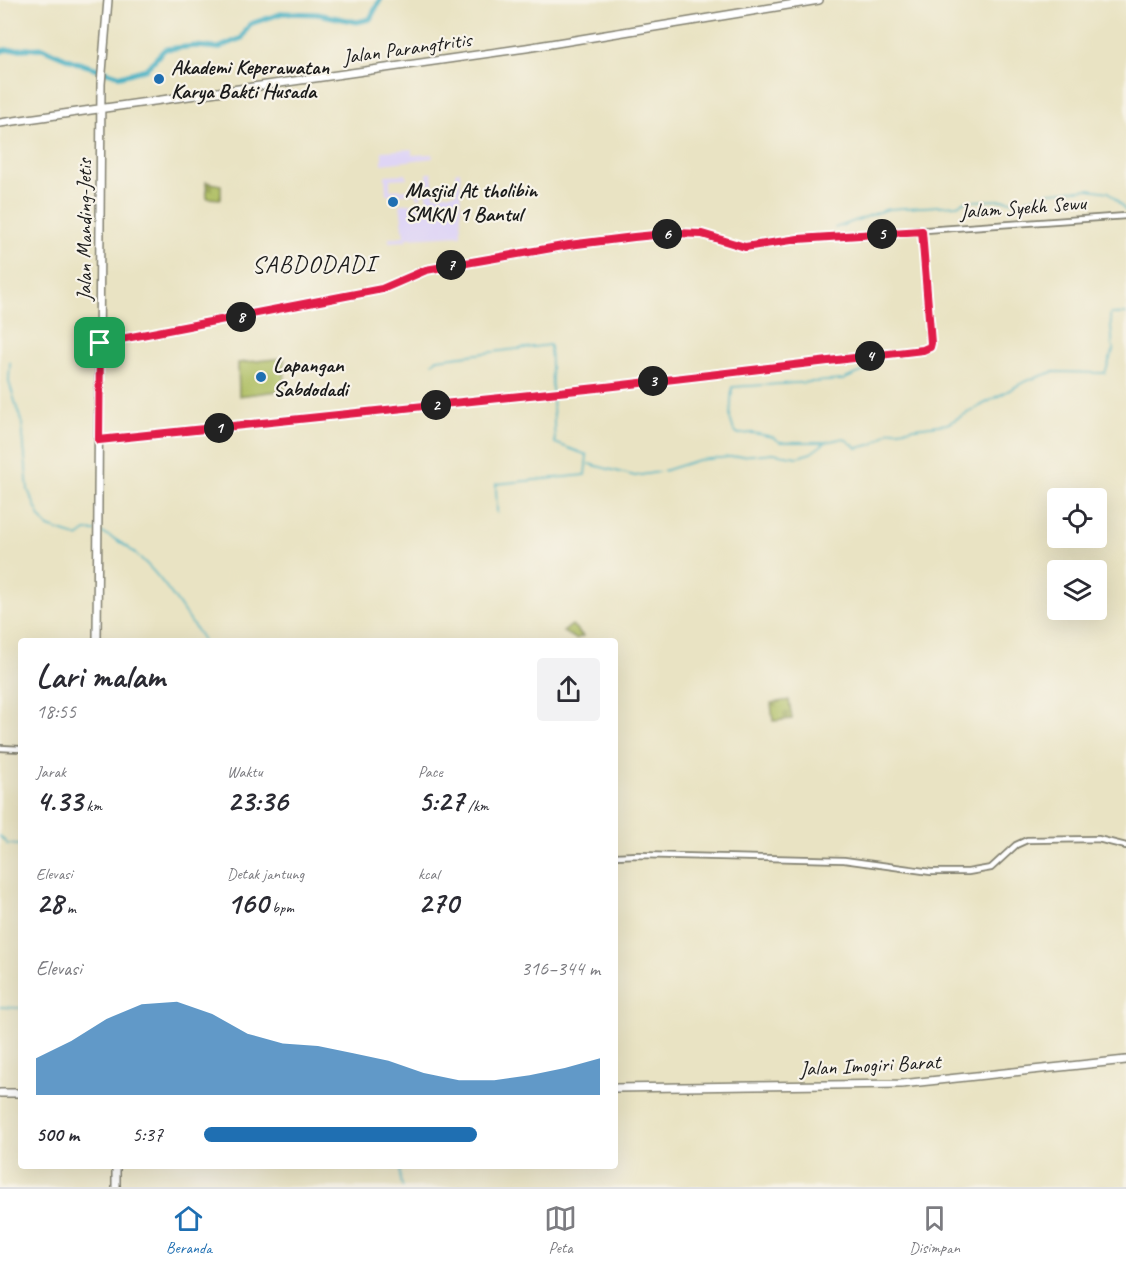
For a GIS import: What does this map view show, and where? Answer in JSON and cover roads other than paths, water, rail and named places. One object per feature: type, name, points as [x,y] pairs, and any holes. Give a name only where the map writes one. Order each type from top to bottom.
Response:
[{"type":"main road","name":"Jalan Manding-Jetis","points":[[97,638],[101,108],[108,0]]},
{"type":"main road","name":"Jalan Parangtritis","points":[[0,123],[526,48],[819,0]]},
{"type":"main road","name":"Jalan Imogiri Barat","points":[[618,1088],[901,1084],[1126,1060]]},
{"type":"main road","points":[[0,1093],[18,1093]]},
{"type":"main road","points":[[116,1169],[116,1187]]},
{"type":"street","name":"Jalam Syekh Sewu","points":[[100,343],[382,289],[426,270],[601,241],[675,233],[698,234],[745,247],[798,239],[1126,216]]},
{"type":"street","points":[[99,440],[597,388],[929,348],[931,343],[922,231]]},
{"type":"street","points":[[0,748],[18,749]]},
{"type":"street","points":[[618,856],[844,860],[929,872],[962,872],[991,868],[1017,845],[1027,840],[1095,839],[1126,846]]},
{"type":"waterway","points":[[0,52],[42,48],[75,62],[121,76],[146,69],[165,49],[196,46],[218,48],[242,38],[250,24],[283,13],[318,14],[357,22],[370,19],[380,0]]},
{"type":"waterway","points":[[835,228],[888,209],[957,205],[966,201],[1006,200],[1020,203],[1051,192],[1089,189],[1109,192],[1126,211]]},
{"type":"waterway","points":[[663,471],[698,460],[773,453],[797,457],[811,453],[826,442],[844,438],[857,448],[874,444],[890,431],[947,424],[1026,381],[1053,372],[1105,373],[1113,350],[1110,314],[1126,314]]},
{"type":"waterway","points":[[433,363],[437,359],[550,345],[555,443],[587,455],[585,475],[496,484],[497,513]]},
{"type":"waterway","points":[[10,362],[9,382],[22,424],[28,490],[40,517],[48,527],[78,537],[86,531],[96,531]]},
{"type":"waterway","points":[[824,442],[780,442],[773,437],[753,433],[739,434],[734,431],[730,418],[732,387],[843,380],[879,363]]},
{"type":"waterway","points":[[589,464],[635,476],[659,472]]},
{"type":"waterway","points":[[100,532],[117,540],[146,564],[171,593],[202,638]]},
{"type":"waterway","points":[[0,836],[7,844],[18,845]]},
{"type":"waterway","points":[[0,1007],[18,1008]]},
{"type":"waterway","points":[[400,1169],[400,1180],[403,1187]]},
{"type":"place","name":"Akademi Keperawatan Karya Bakti Husada","points":[[159,79]]},
{"type":"place","name":"Masjid At tholibin SMKN 1 Bantul","points":[[393,202]]},
{"type":"place","name":"Lapangan Sabdodadi","points":[[261,377]]},
{"type":"district","name":"SABDODADI","points":[[314,264]]}]
